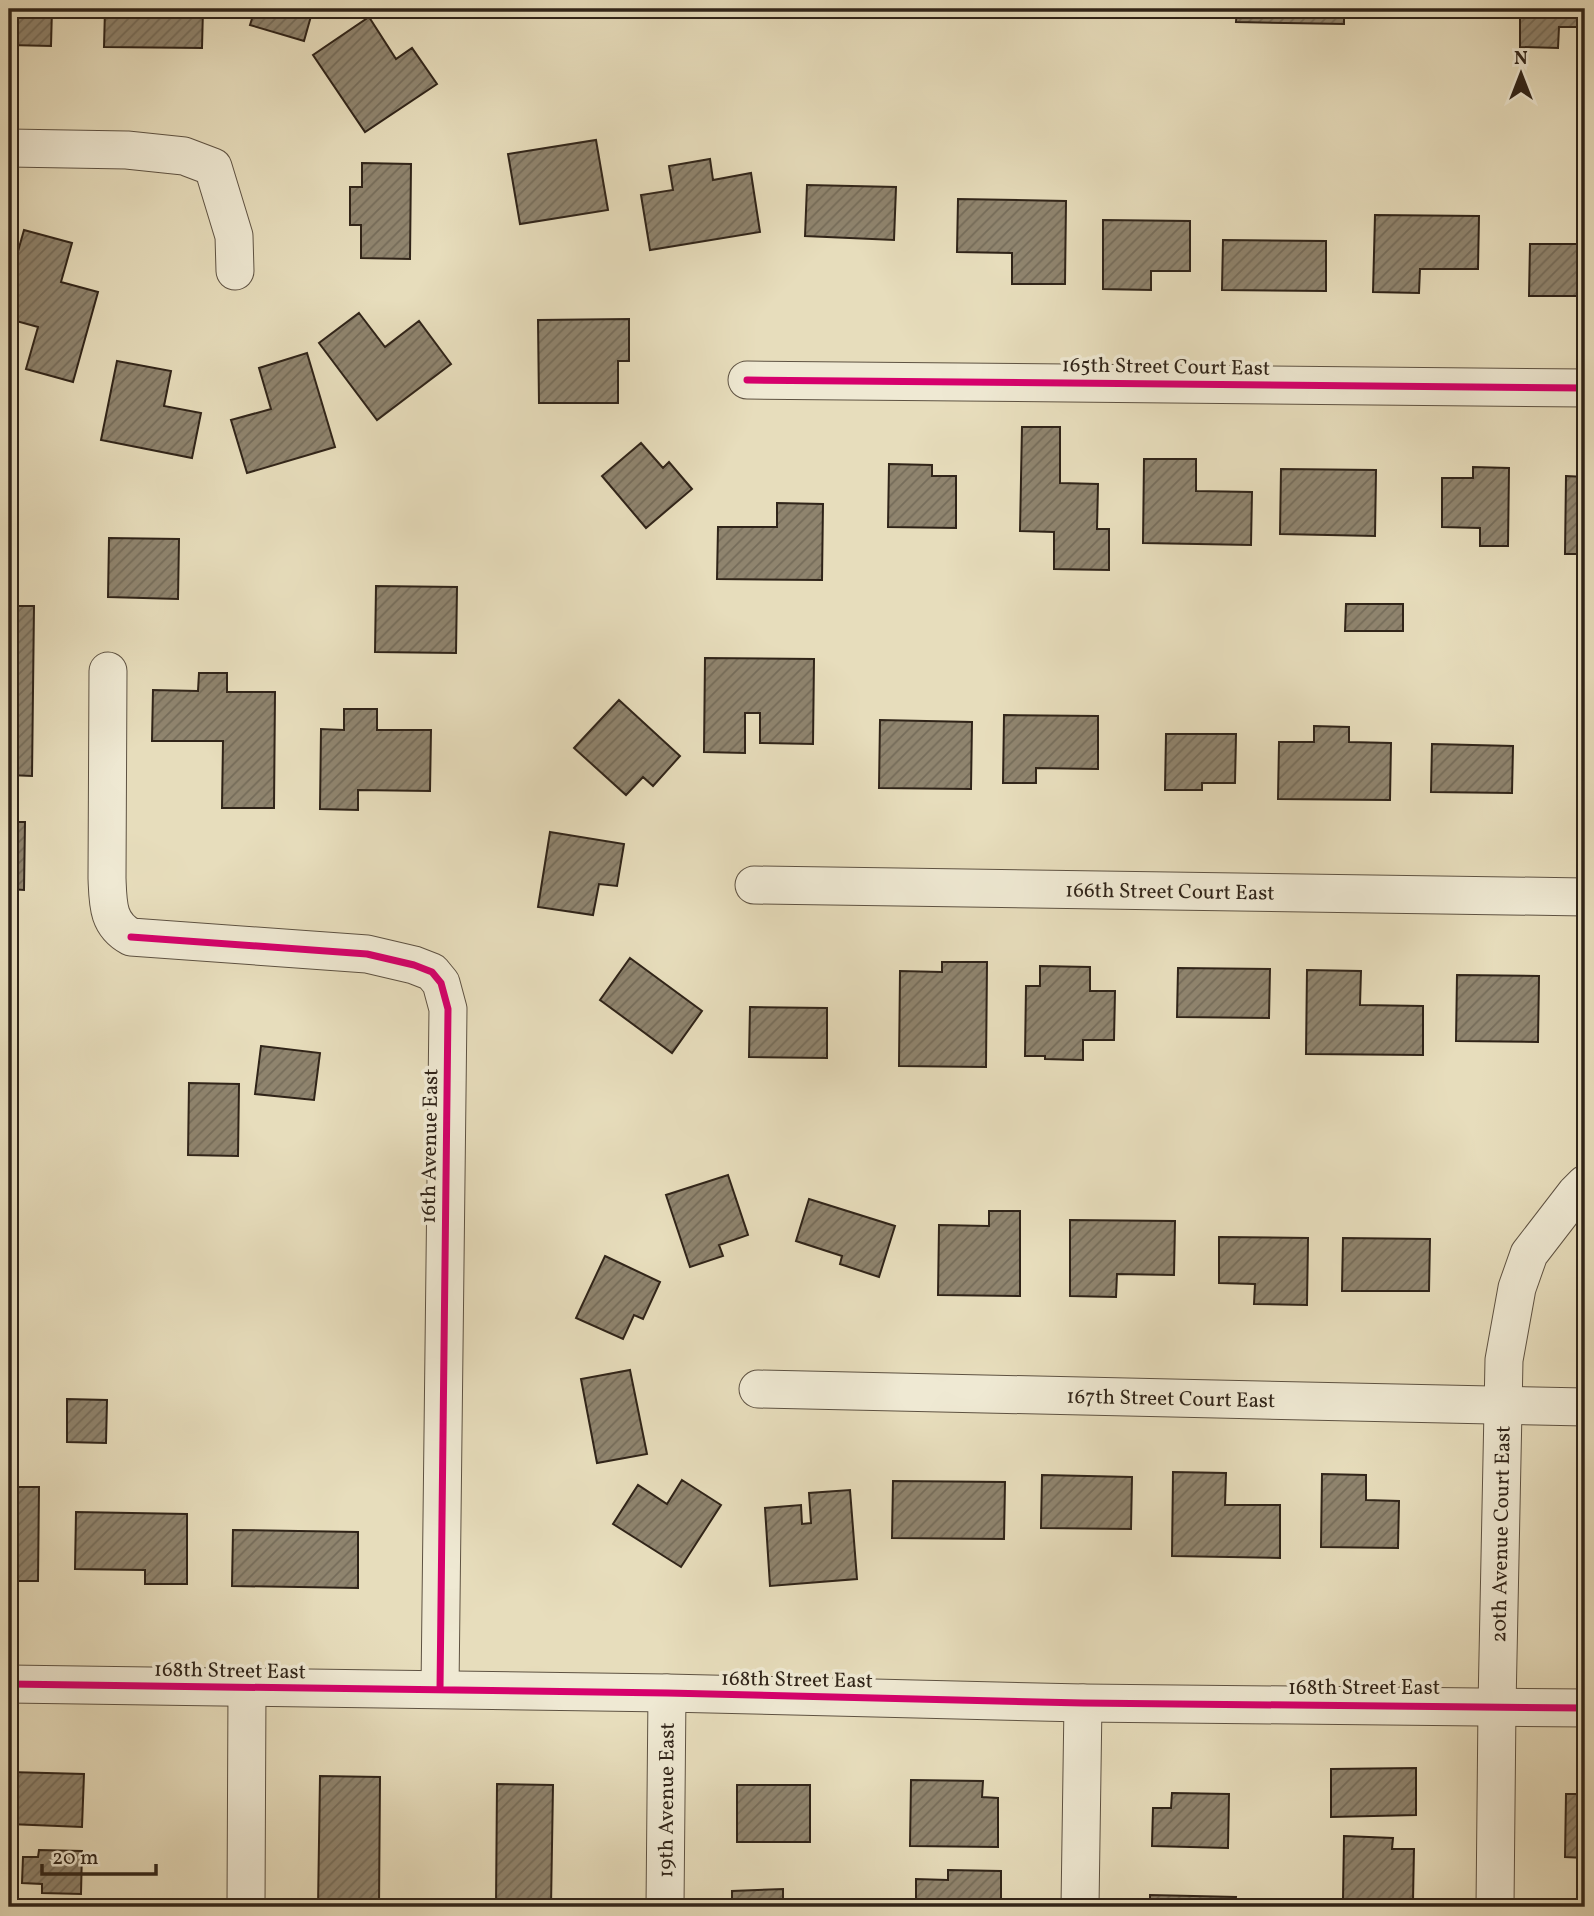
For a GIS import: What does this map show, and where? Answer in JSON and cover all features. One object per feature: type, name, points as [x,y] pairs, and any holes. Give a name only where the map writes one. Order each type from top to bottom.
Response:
[{"type":"street","points":[[9,148],[127,150],[184,156],[213,167],[234,236],[235,271]]},
{"type":"street","name":"165th Street Court East","points":[[747,380],[1585,388]]},
{"type":"street","name":"16th Avenue East","points":[[108,671],[107,878],[109,909],[120,930],[131,937],[368,954],[432,972],[441,983],[448,1009],[440,1689]]},
{"type":"street","name":"166th Street Court East","points":[[754,885],[1585,897]]},
{"type":"street","name":"20th Avenue Court East","points":[[1495,1907],[1504,1360],[1517,1288],[1530,1254],[1585,1184]]},
{"type":"street","name":"167th Street Court East","points":[[758,1390],[1585,1407]]},
{"type":"street","name":"168th Street East","points":[[9,1684],[667,1693],[1083,1703],[1585,1708]]},
{"type":"street","points":[[246,1907],[247,1688]]},
{"type":"street","name":"19th Avenue East","points":[[665,1907],[667,1693]]},
{"type":"street","points":[[1080,1907],[1083,1703]]},
{"type":"building","points":[[9,9],[52,9],[51,46],[9,45]]},
{"type":"building","points":[[105,9],[203,9],[202,48],[104,47]]},
{"type":"building","points":[[255,9],[313,9],[304,41],[250,25]]},
{"type":"building","points":[[1115,9],[1189,9],[1189,18],[1115,17]]},
{"type":"building","points":[[1237,9],[1344,9],[1344,24],[1236,22]]},
{"type":"building","points":[[1520,9],[1585,9],[1585,27],[1559,27],[1558,48],[1520,47]]},
{"type":"building","points":[[369,17],[396,59],[412,48],[437,84],[365,132],[313,55]]},
{"type":"building","points":[[596,140],[608,210],[520,224],[508,154]]},
{"type":"building","points":[[710,159],[713,180],[751,173],[760,232],[650,250],[641,195],[673,190],[669,166]]},
{"type":"building","points":[[362,163],[411,164],[410,259],[361,258],[361,225],[350,225],[350,187],[362,187]]},
{"type":"building","points":[[807,185],[896,187],[894,240],[805,236]]},
{"type":"building","points":[[958,199],[1066,201],[1065,284],[1012,284],[1012,253],[957,252]]},
{"type":"building","points":[[1375,215],[1479,216],[1478,269],[1420,269],[1419,293],[1373,292]]},
{"type":"building","points":[[1103,220],[1190,221],[1190,271],[1151,271],[1151,290],[1103,289]]},
{"type":"building","points":[[24,230],[72,243],[61,282],[98,292],[73,382],[26,369],[38,327],[9,319],[9,283]]},
{"type":"building","points":[[1223,240],[1326,241],[1326,291],[1222,290]]},
{"type":"building","points":[[1530,244],[1585,244],[1585,296],[1529,296]]},
{"type":"building","points":[[359,313],[385,347],[419,321],[451,364],[377,420],[319,343]]},
{"type":"building","points":[[629,319],[629,361],[618,361],[618,403],[539,403],[538,320]]},
{"type":"building","points":[[307,353],[335,447],[247,473],[231,420],[271,409],[259,368]]},
{"type":"building","points":[[117,361],[171,371],[164,406],[201,413],[192,458],[101,440]]},
{"type":"building","points":[[1022,427],[1060,427],[1060,483],[1098,484],[1097,529],[1109,529],[1109,570],[1054,569],[1054,532],[1020,531]]},
{"type":"building","points":[[641,443],[663,468],[669,462],[692,489],[646,528],[602,476]]},
{"type":"building","points":[[1144,459],[1196,459],[1196,491],[1252,492],[1251,545],[1143,543]]},
{"type":"building","points":[[889,464],[932,465],[932,476],[956,476],[956,528],[888,527]]},
{"type":"building","points":[[1473,467],[1509,468],[1508,546],[1480,546],[1480,528],[1442,527],[1442,478],[1473,478]]},
{"type":"building","points":[[1281,469],[1376,470],[1375,536],[1280,534]]},
{"type":"building","points":[[1566,476],[1585,477],[1585,554],[1565,554]]},
{"type":"building","points":[[777,503],[823,504],[822,580],[717,579],[718,527],[777,527]]},
{"type":"building","points":[[109,538],[179,539],[178,599],[108,597]]},
{"type":"building","points":[[376,586],[457,587],[456,653],[375,652]]},
{"type":"building","points":[[1346,604],[1403,604],[1403,631],[1345,631]]},
{"type":"building","points":[[9,606],[34,606],[32,776],[9,775]]},
{"type":"building","points":[[705,658],[814,659],[813,744],[760,743],[760,713],[745,713],[745,753],[704,752]]},
{"type":"building","points":[[199,673],[227,673],[227,692],[275,692],[274,808],[222,808],[223,741],[152,741],[153,690],[198,691]]},
{"type":"building","points":[[619,700],[680,756],[653,786],[643,777],[626,795],[574,748]]},
{"type":"building","points":[[344,709],[377,709],[377,730],[431,730],[430,791],[358,790],[358,810],[320,809],[321,729],[344,730]]},
{"type":"building","points":[[1004,715],[1098,716],[1098,769],[1036,768],[1036,783],[1003,783]]},
{"type":"building","points":[[880,720],[972,722],[971,789],[879,788]]},
{"type":"building","points":[[1579,725],[1585,725],[1585,772],[1578,772]]},
{"type":"building","points":[[1314,726],[1349,727],[1349,742],[1391,743],[1390,800],[1278,799],[1279,742],[1314,742]]},
{"type":"building","points":[[1166,734],[1236,734],[1235,783],[1202,783],[1202,790],[1165,790]]},
{"type":"building","points":[[1432,744],[1513,746],[1512,793],[1431,792]]},
{"type":"building","points":[[9,822],[25,822],[24,890],[9,889]]},
{"type":"building","points":[[550,832],[624,844],[617,886],[599,884],[593,915],[538,907]]},
{"type":"building","points":[[630,958],[702,1011],[672,1053],[600,1000]]},
{"type":"building","points":[[942,962],[987,962],[986,1067],[899,1066],[900,971],[942,972]]},
{"type":"building","points":[[1040,966],[1090,967],[1090,991],[1115,991],[1114,1040],[1083,1040],[1083,1060],[1025,1056],[1026,986],[1040,986]]},
{"type":"building","points":[[1178,968],[1270,969],[1269,1018],[1177,1017]]},
{"type":"building","points":[[1307,970],[1361,971],[1360,1005],[1423,1006],[1423,1055],[1306,1054]]},
{"type":"building","points":[[1457,975],[1539,976],[1538,1042],[1456,1041]]},
{"type":"building","points":[[750,1007],[827,1008],[827,1058],[749,1057]]},
{"type":"building","points":[[261,1046],[320,1053],[314,1100],[255,1094]]},
{"type":"building","points":[[189,1083],[239,1084],[238,1156],[188,1155]]},
{"type":"building","points":[[728,1175],[748,1235],[719,1245],[723,1256],[690,1267],[666,1195]]},
{"type":"building","points":[[809,1199],[895,1226],[879,1277],[840,1264],[842,1256],[796,1241]]},
{"type":"building","points":[[989,1211],[1020,1211],[1020,1296],[938,1295],[939,1225],[989,1226]]},
{"type":"building","points":[[1070,1220],[1175,1221],[1174,1275],[1117,1274],[1116,1297],[1070,1296]]},
{"type":"building","points":[[1219,1237],[1308,1238],[1307,1305],[1254,1304],[1255,1284],[1219,1283]]},
{"type":"building","points":[[1343,1238],[1430,1239],[1429,1291],[1342,1291]]},
{"type":"building","points":[[605,1256],[660,1282],[643,1319],[634,1315],[623,1339],[576,1318]]},
{"type":"building","points":[[630,1370],[647,1454],[597,1463],[581,1379]]},
{"type":"building","points":[[67,1399],[107,1400],[106,1443],[67,1442]]},
{"type":"building","points":[[1173,1472],[1226,1473],[1225,1505],[1280,1505],[1280,1558],[1172,1556]]},
{"type":"building","points":[[1322,1474],[1366,1475],[1366,1500],[1399,1501],[1398,1548],[1321,1547]]},
{"type":"building","points":[[1042,1475],[1132,1477],[1131,1529],[1041,1528]]},
{"type":"building","points":[[682,1480],[721,1505],[681,1567],[613,1524],[638,1485],[667,1504]]},
{"type":"building","points":[[893,1481],[1005,1482],[1004,1539],[892,1538]]},
{"type":"building","points":[[9,1487],[39,1487],[38,1581],[9,1581]]},
{"type":"building","points":[[850,1490],[857,1579],[770,1586],[765,1508],[801,1505],[802,1524],[811,1523],[809,1493]]},
{"type":"building","points":[[76,1512],[187,1514],[187,1584],[145,1584],[145,1570],[75,1569]]},
{"type":"building","points":[[233,1530],[358,1532],[358,1588],[232,1586]]},
{"type":"building","points":[[1416,1768],[1416,1815],[1331,1817],[1331,1769]]},
{"type":"building","points":[[9,1772],[84,1774],[82,1827],[9,1824]]},
{"type":"building","points":[[320,1776],[380,1777],[379,1907],[318,1907]]},
{"type":"building","points":[[911,1780],[983,1781],[982,1797],[998,1798],[998,1847],[910,1846]]},
{"type":"building","points":[[497,1784],[553,1785],[551,1907],[496,1907]]},
{"type":"building","points":[[737,1785],[810,1785],[810,1842],[737,1842]]},
{"type":"building","points":[[1172,1793],[1229,1794],[1228,1848],[1152,1846],[1153,1808],[1171,1808]]},
{"type":"building","points":[[1566,1794],[1585,1794],[1585,1858],[1565,1857]]},
{"type":"building","points":[[1344,1836],[1393,1838],[1392,1849],[1414,1849],[1413,1901],[1343,1899]]},
{"type":"building","points":[[39,1850],[82,1851],[81,1894],[42,1893],[42,1884],[22,1883],[23,1857],[38,1857]]},
{"type":"building","points":[[948,1870],[1001,1871],[1001,1907],[916,1907],[916,1879],[948,1880]]},
{"type":"building","points":[[1581,1885],[1585,1885],[1585,1907],[1571,1907],[1580,1906]]},
{"type":"building","points":[[783,1889],[783,1906],[817,1907],[732,1907],[732,1891]]},
{"type":"building","points":[[1150,1895],[1236,1897],[1235,1907],[1150,1907]]},
{"type":"cycle path","points":[[747,380],[1585,388]]},
{"type":"cycle path","points":[[131,937],[367,954],[432,972],[441,983],[448,1009],[440,1689]]},
{"type":"cycle path","points":[[9,1684],[667,1693],[1083,1703],[1585,1708]]}]
